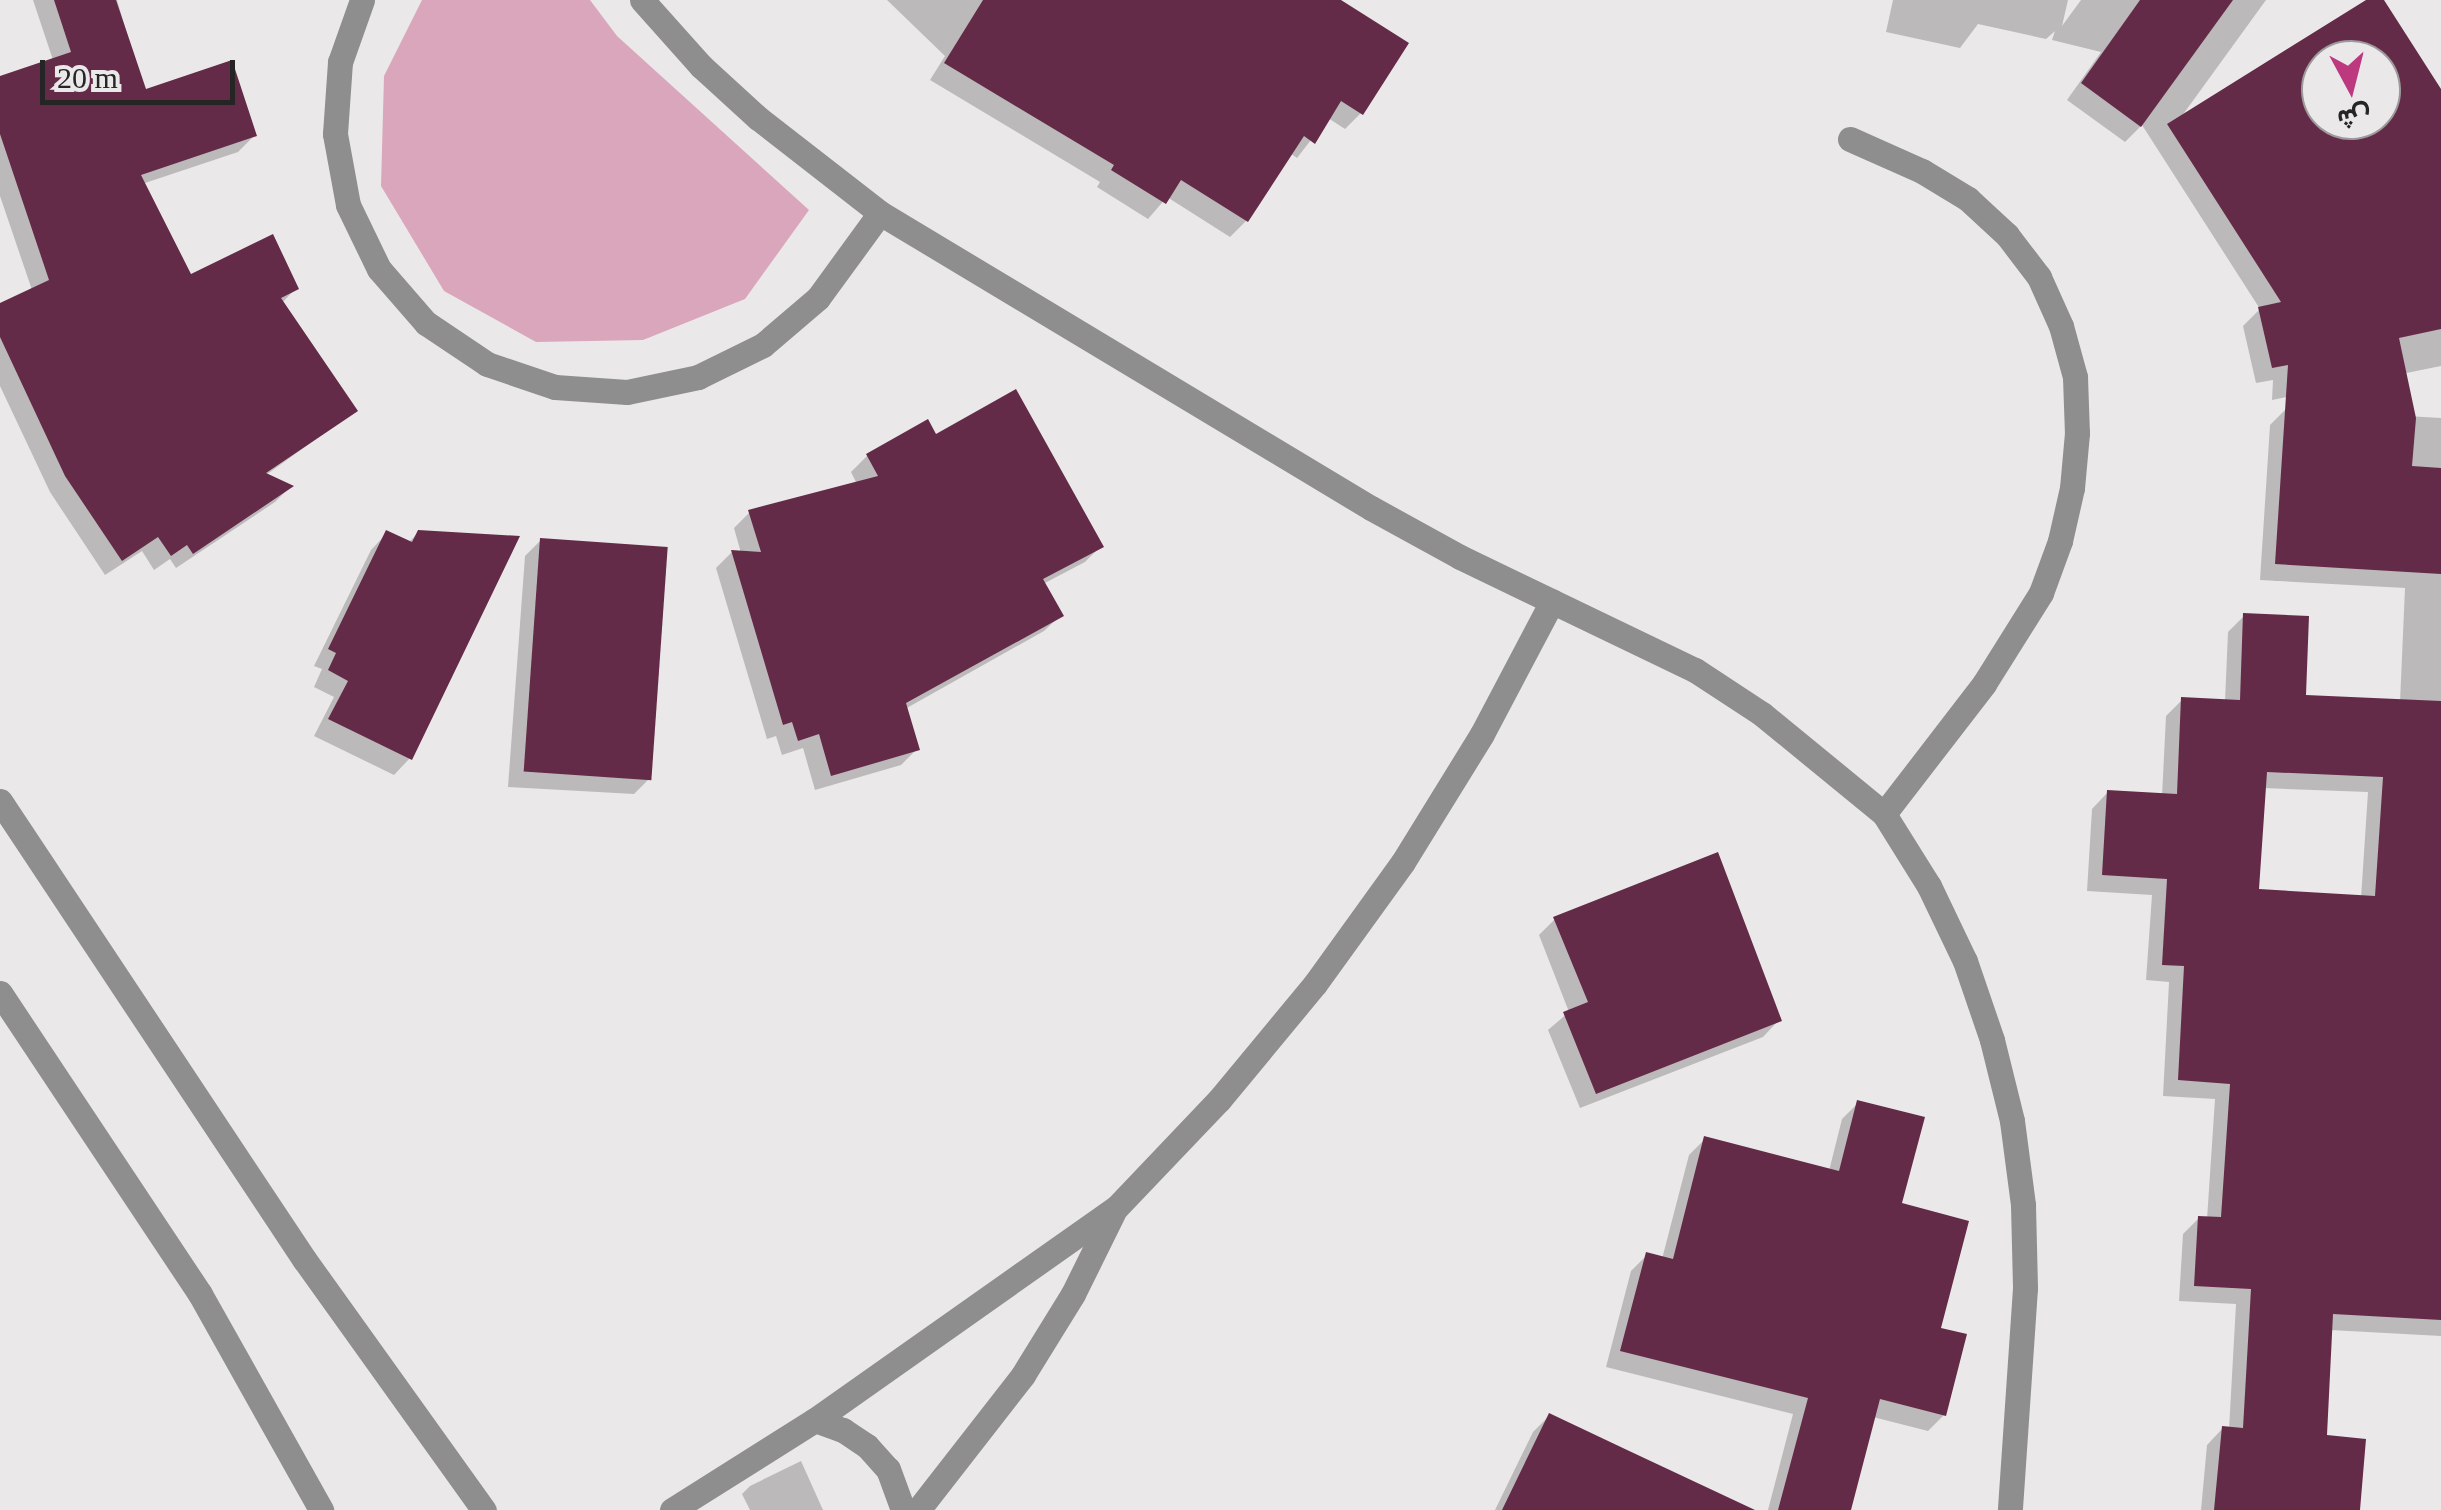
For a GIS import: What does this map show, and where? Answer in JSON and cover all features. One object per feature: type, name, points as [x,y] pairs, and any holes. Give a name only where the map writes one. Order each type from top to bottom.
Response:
[{"type":"street","points":[[362,0],[340,62],[335,134],[348,204],[379,269],[426,323],[487,364],[555,387],[627,392],[698,377],[763,345],[818,298],[880,213]]},
{"type":"street","points":[[642,0],[701,66],[758,118],[880,213],[1372,508],[1552,602],[1695,670],[1762,714],[1884,814],[1929,886],[1965,960],[1992,1040],[2012,1121],[2022,1205],[2025,1288],[2010,1510]]},
{"type":"street","points":[[1850,139],[1922,171],[1968,199],[2008,234],[2040,278],[2061,326],[2074,378],[2076,414],[2072,488],[2060,541],[2040,592],[1984,684],[1884,814]]},
{"type":"street","points":[[672,1510],[815,1420],[1116,1208],[1219,1100],[1315,984],[1403,862],[1482,734],[1552,602]]},
{"type":"street","points":[[0,801],[304,1259],[484,1510]]},
{"type":"street","points":[[0,993],[191,1279],[321,1510]]},
{"type":"street","points":[[918,1510],[1023,1375],[1073,1294],[1116,1208]]},
{"type":"street","points":[[815,1420],[843,1430],[868,1446],[888,1469],[904,1510]]},
{"type":"shaded area","points":[[422,0],[590,0],[617,36],[809,210],[745,299],[643,340],[536,342],[444,291],[381,186],[384,76]]},
{"type":"building","points":[[54,0],[116,0],[146,89],[232,60],[257,136],[141,175],[191,274],[273,234],[299,289],[281,298],[358,411],[266,473],[294,486],[193,554],[187,545],[171,556],[158,537],[122,561],[65,476],[0,337],[0,303],[49,280],[0,134],[0,76],[71,52]]},
{"type":"building","points":[[983,0],[1341,0],[1409,43],[1363,115],[1341,101],[1315,144],[1304,136],[1248,222],[1181,180],[1166,204],[1111,170],[1114,165],[944,63]]},
{"type":"building","points":[[2140,0],[2233,0],[2141,127],[2081,83]]},
{"type":"building","points":[[2366,0],[2384,0],[2441,89],[2441,329],[2399,338],[2416,418],[2412,466],[2441,468],[2441,574],[2275,564],[2288,365],[2272,368],[2258,307],[2281,302],[2167,124],[2301,41],[2301,140],[2401,140],[2401,40],[2302,40]]},
{"type":"building","points":[[1016,389],[1104,547],[1043,579],[1064,616],[906,703],[920,750],[831,776],[819,734],[798,741],[792,722],[783,725],[731,550],[761,552],[748,510],[878,476],[866,454],[928,419],[936,434]]},
{"type":"building","points":[[386,530],[412,542],[418,530],[520,536],[412,760],[328,719],[348,681],[328,670],[336,653],[328,649]]},
{"type":"building","points":[[540,538],[668,547],[651,780],[524,771]]},
{"type":"building","points":[[2243,613],[2309,616],[2306,695],[2441,701],[2441,1320],[2333,1314],[2327,1435],[2366,1439],[2360,1510],[2214,1510],[2222,1426],[2243,1428],[2251,1289],[2194,1286],[2198,1216],[2221,1217],[2230,1084],[2178,1080],[2184,966],[2162,965],[2167,879],[2102,875],[2107,790],[2177,794],[2181,697],[2240,700]],"holes":[[[2267,772],[2383,777],[2375,896],[2259,889]]]},
{"type":"building","points":[[1718,852],[1782,1021],[1596,1094],[1563,1012],[1588,1002],[1553,917]]},
{"type":"building","points":[[1857,1100],[1925,1117],[1902,1203],[1969,1221],[1941,1328],[1967,1334],[1946,1416],[1880,1399],[1851,1510],[1778,1510],[1808,1398],[1620,1351],[1646,1252],[1673,1259],[1704,1136],[1839,1171]]},
{"type":"building","points":[[1549,1413],[1625,1449],[1755,1510],[1502,1510]]}]
